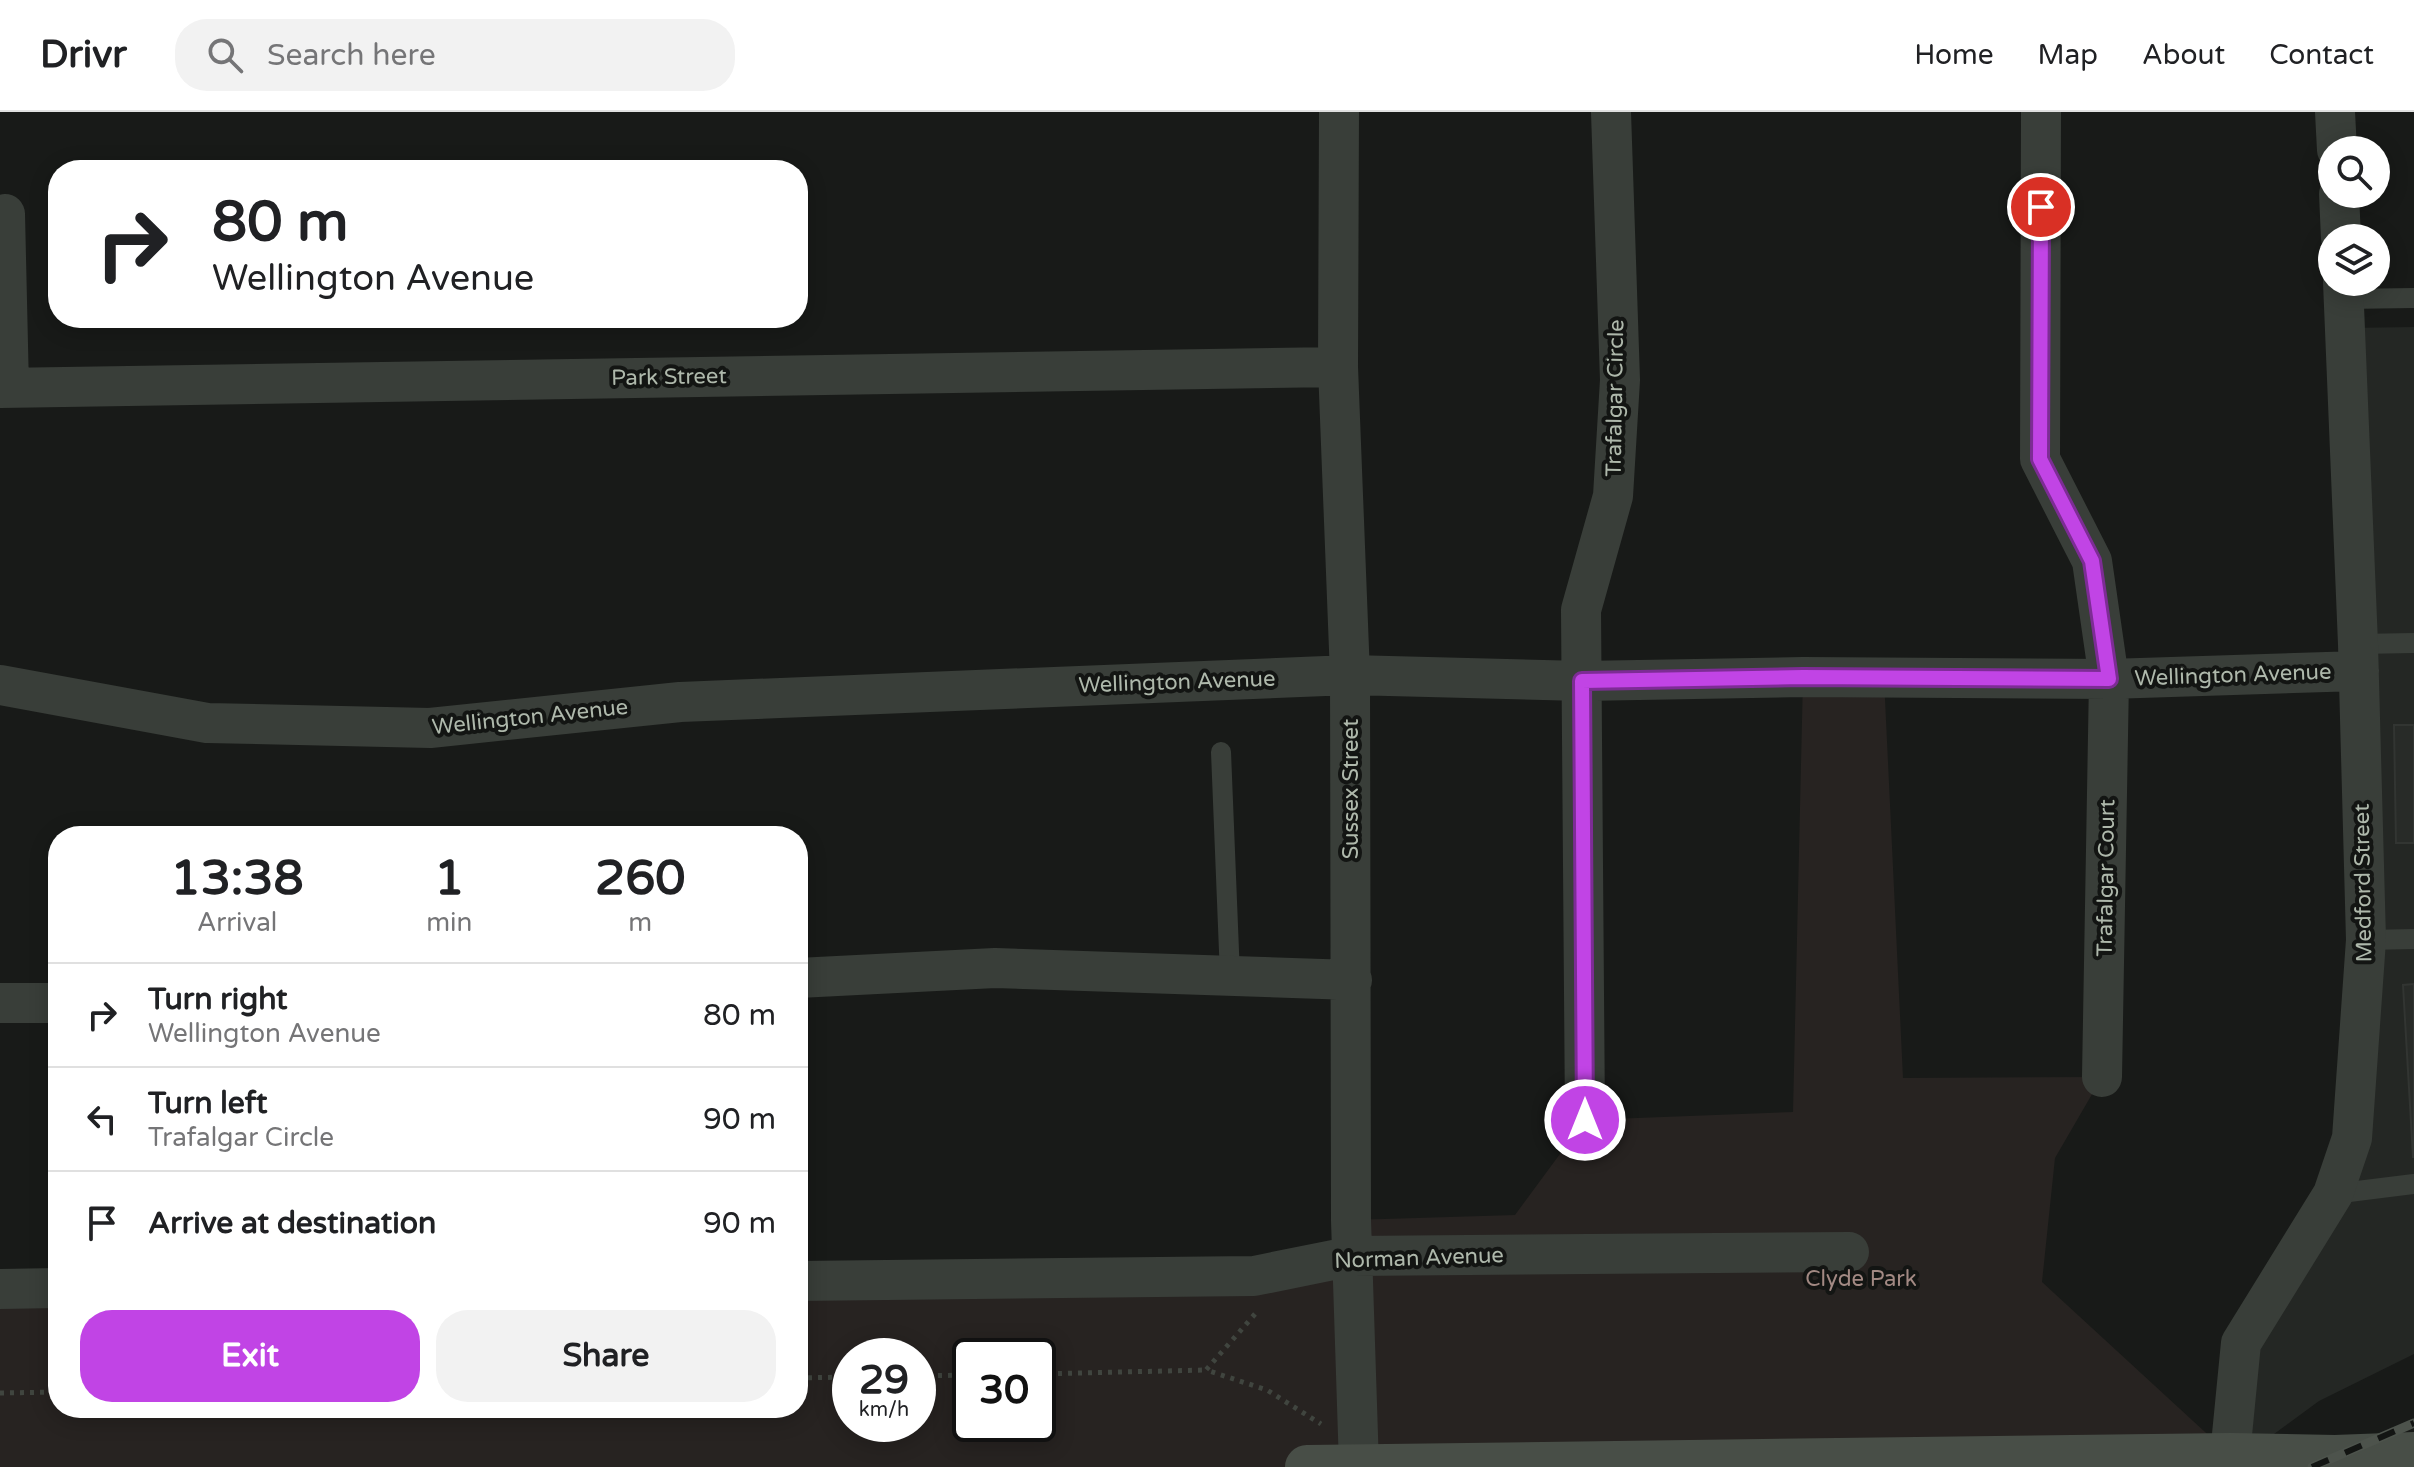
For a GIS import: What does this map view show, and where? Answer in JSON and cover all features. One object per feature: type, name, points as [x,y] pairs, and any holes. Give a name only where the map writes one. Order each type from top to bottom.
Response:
[{"type":"street","name":"Sussex Street","points":[[1339,112],[1338,367],[1350,675],[1351,1220],[1359,1457]]},
{"type":"street","name":"Trafalgar Circle","points":[[1585,1120],[1581,610],[1613,496],[1620,380],[1611,112]]},
{"type":"street","points":[[2041,112],[2040,459],[2092,561],[2109,679]]},
{"type":"street","points":[[2335,112],[2336,136]]},
{"type":"street","points":[[4,388],[5,214]]},
{"type":"street","name":"Medford Street","points":[[2230,1455],[2241,1343],[2333,1194],[2352,1138],[2366,940],[2344,296]]},
{"type":"street","name":"Park Street","points":[[4,388],[1338,367]]},
{"type":"street","name":"Wellington Avenue","points":[[0,685],[207,723],[430,728],[680,702],[1350,675],[1582,681],[1803,677],[2109,679],[2358,657]]},
{"type":"street","name":"Trafalgar Court","points":[[2102,1077],[2109,679]]},
{"type":"street","points":[[808,977],[995,968],[1352,980]]},
{"type":"street","points":[[0,1003],[48,1003]]},
{"type":"street","name":"Norman Avenue","points":[[808,1281],[1254,1276],[1353,1256],[1849,1252]]},
{"type":"street","points":[[0,1289],[48,1288]]},
{"type":"street","points":[[1307,1467],[1359,1457],[2335,1457],[2414,1454]]},
{"type":"lane","points":[[2390,295],[2414,298]]},
{"type":"lane","points":[[2358,657],[2414,643]]},
{"type":"lane","points":[[1221,752],[1230,976]]},
{"type":"lane","points":[[2366,940],[2414,939]]},
{"type":"lane","points":[[2333,1194],[2414,1184]]},
{"type":"path","points":[[1206,1370],[1256,1312]]},
{"type":"path","points":[[1056,1374],[1206,1370],[1267,1390],[1359,1457]]},
{"type":"path","points":[[808,1378],[832,1377]]},
{"type":"path","points":[[0,1393],[48,1392]]},
{"type":"shaded area","points":[[2414,327],[2414,1354],[2319,1401],[2244,1456],[2241,1343],[2352,1138],[2346,328]]},
{"type":"green space","name":"Clyde Park","points":[[1803,677],[1884,678],[1903,1078],[2102,1077],[2055,1158],[2042,1282],[2230,1455],[1307,1467],[0,1467],[0,1289],[48,1288],[48,1418],[808,1418],[808,1281],[1353,1256],[1351,1220],[1515,1215],[1585,1120],[1793,1112]]},
{"type":"building","points":[[2394,725],[2414,725],[2414,843],[2396,843]]},
{"type":"building","points":[[2414,984],[2414,1157],[2413,1157],[2403,985]]},
{"type":"railway","points":[[2312,1467],[2414,1423]]},
{"type":"route","points":[[1585,1120],[1582,681],[1803,677],[2109,679],[2092,561],[2040,459],[2041,207]]}]
